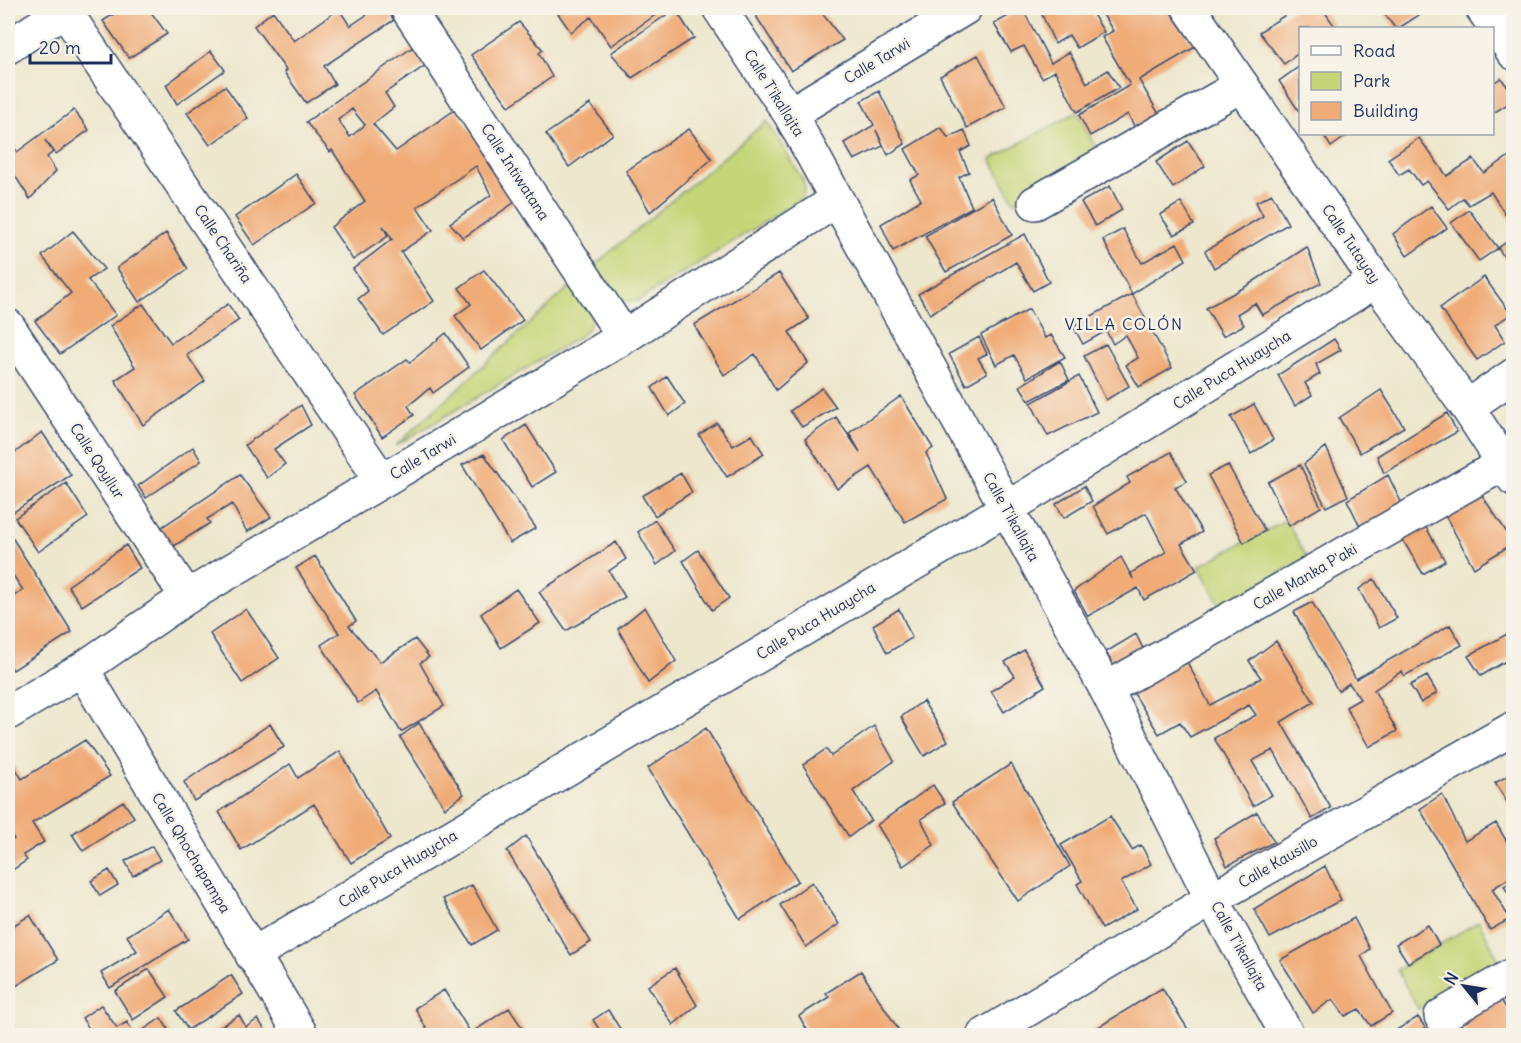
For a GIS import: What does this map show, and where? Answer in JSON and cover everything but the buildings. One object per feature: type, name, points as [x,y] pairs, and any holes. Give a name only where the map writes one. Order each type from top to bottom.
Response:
[{"type":"street","points":[[8,47],[65,8]]},
{"type":"street","name":"Calle Chariña","points":[[65,8],[382,481]]},
{"type":"street","name":"Calle Intiwatana","points":[[407,8],[624,336]]},
{"type":"street","name":"Calle T'ikallajta","points":[[719,8],[790,114],[1106,689],[1212,899],[1288,1035]]},
{"type":"street","name":"Calle Tarwi","points":[[790,114],[965,8]]},
{"type":"street","name":"Calle Tutayay","points":[[1189,8],[1376,281],[1467,407],[1508,472]]},
{"type":"street","points":[[1482,8],[1514,53]]},
{"type":"street","points":[[1035,203],[1242,85]]},
{"type":"street","name":"Calle Tarwi","points":[[8,713],[82,669],[187,597],[624,336],[837,200]]},
{"type":"street","name":"Calle Puca Huaycha","points":[[252,955],[1006,509],[1376,281]]},
{"type":"street","name":"Calle Qoyllur","points":[[8,326],[187,597]]},
{"type":"street","points":[[1467,407],[1514,375]]},
{"type":"street","name":"Calle Manka P'aki","points":[[1106,689],[1508,472]]},
{"type":"street","name":"Calle Qhochapampa","points":[[82,669],[302,1035]]},
{"type":"street","name":"Calle Kausillo","points":[[983,1035],[1212,899],[1514,728]]},
{"type":"street","points":[[1441,1016],[1514,974]]},
{"type":"green space","points":[[1077,112],[1100,156],[1014,202],[991,159]]},
{"type":"green space","points":[[767,121],[804,182],[805,190],[801,199],[638,301],[619,301],[592,267]]},
{"type":"green space","points":[[575,282],[591,309],[592,316],[588,329],[581,336],[395,446]]},
{"type":"green space","points":[[1286,520],[1307,558],[1220,606],[1199,566]]},
{"type":"green space","points":[[1479,921],[1500,963],[1418,1009],[1397,970]]},
{"type":"district","name":"VILLA COLÓN","points":[[1124,324]]}]
